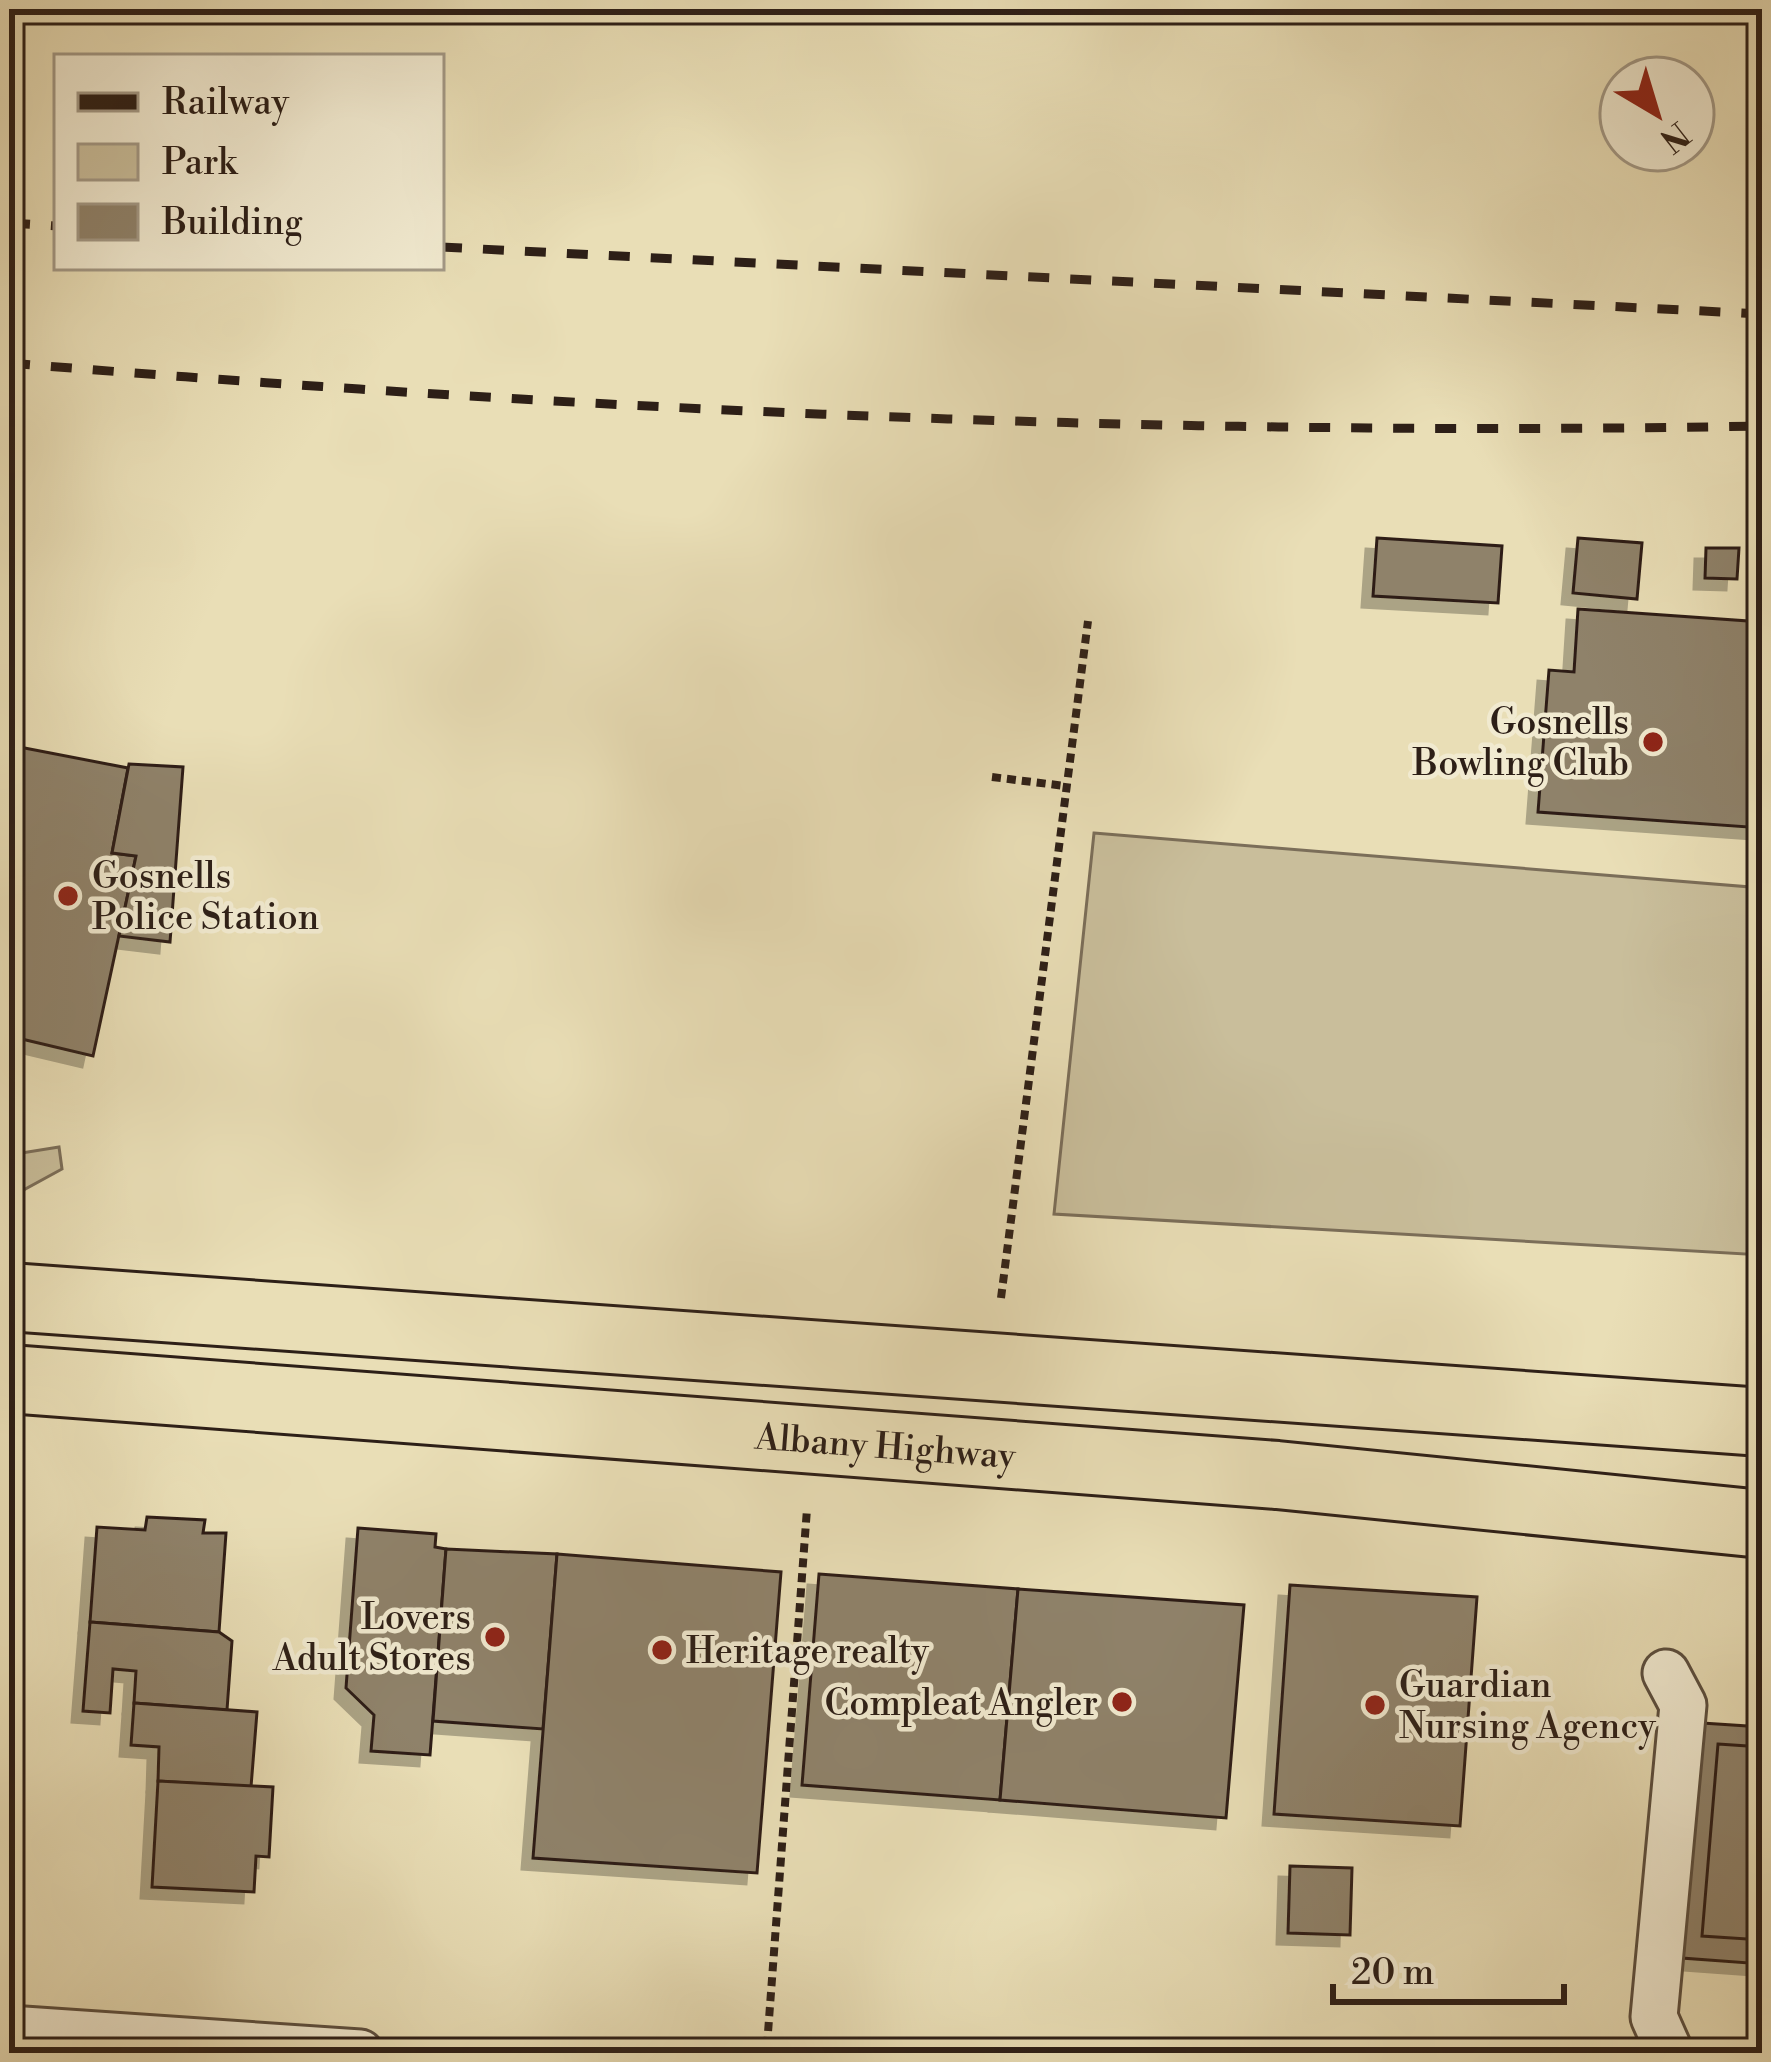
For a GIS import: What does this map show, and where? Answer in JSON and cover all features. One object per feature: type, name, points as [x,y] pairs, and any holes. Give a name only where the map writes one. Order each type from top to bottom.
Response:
[{"type":"highway","points":[[9,1297],[1762,1422]]},
{"type":"highway","name":"Albany Highway","points":[[9,1379],[1277,1475],[1762,1524]]},
{"type":"lane","points":[[1666,1673],[1683,1705],[1654,2017],[1670,2053]]},
{"type":"lane","points":[[9,2029],[360,2053]]},
{"type":"path","points":[[998,1318],[1088,621]]},
{"type":"path","points":[[992,777],[1066,786]]},
{"type":"path","points":[[767,2047],[807,1508]]},
{"type":"green space","points":[[1094,833],[1762,888],[1762,1255],[1054,1214]]},
{"type":"green space","points":[[59,1147],[62,1169],[20,1192],[9,1207],[9,1155]]},
{"type":"building","points":[[1377,538],[1502,546],[1498,603],[1373,596]]},
{"type":"building","points":[[1578,538],[1642,543],[1637,599],[1573,593]]},
{"type":"building","points":[[1706,548],[1739,548],[1737,579],[1705,578]]},
{"type":"building","name":"Gosnells Bowling Club","points":[[1578,609],[1762,622],[1762,828],[1538,812],[1549,670],[1574,672]]},
{"type":"building","name":"Gosnells Police Station","points":[[9,745],[128,768],[112,853],[136,856],[93,1056],[9,1036]]},
{"type":"building","points":[[129,764],[183,767],[170,942],[119,936],[136,856],[112,853]]},
{"type":"building","points":[[147,1517],[205,1520],[203,1533],[226,1533],[219,1632],[90,1622],[97,1527],[145,1530]]},
{"type":"building","points":[[358,1528],[436,1534],[435,1547],[446,1549],[430,1755],[371,1751],[374,1715],[346,1688]]},
{"type":"building","name":"Lovers Adult Stores","points":[[446,1549],[557,1554],[543,1729],[433,1721]]},
{"type":"building","name":"Heritage realty","points":[[557,1554],[781,1572],[757,1873],[533,1858]]},
{"type":"building","points":[[819,1574],[1018,1589],[1000,1800],[802,1785]]},
{"type":"building","name":"Guardian Nursing Agency","points":[[1290,1585],[1477,1597],[1460,1826],[1274,1814]]},
{"type":"building","name":"Compleat Angler","points":[[1018,1589],[1244,1605],[1226,1818],[1000,1800]]},
{"type":"building","points":[[90,1622],[219,1632],[232,1641],[227,1710],[134,1703],[136,1671],[113,1669],[110,1713],[83,1711]]},
{"type":"building","points":[[134,1703],[257,1712],[251,1787],[158,1781],[159,1747],[131,1745]]},
{"type":"building","points":[[1702,1723],[1762,1727],[1762,1964],[1682,1958]]},
{"type":"building","points":[[1718,1744],[1762,1747],[1762,1940],[1702,1936]]},
{"type":"building","points":[[158,1781],[273,1787],[269,1857],[256,1856],[254,1892],[152,1887]]},
{"type":"building","points":[[1290,1866],[1352,1868],[1350,1935],[1288,1933]]},
{"type":"railway","points":[[9,223],[54,226]]},
{"type":"railway","points":[[444,247],[1762,314]]},
{"type":"railway","points":[[9,363],[447,395],[885,417],[1323,428],[1762,426]]},
{"type":"place","name":"Gosnells Bowling Club","points":[[1653,742]]},
{"type":"place","name":"Gosnells Police Station","points":[[68,896]]},
{"type":"place","name":"Lovers Adult Stores","points":[[495,1637]]},
{"type":"place","name":"Heritage realty","points":[[662,1650]]},
{"type":"place","name":"Compleat Angler","points":[[1122,1702]]},
{"type":"place","name":"Guardian Nursing Agency","points":[[1375,1705]]}]
